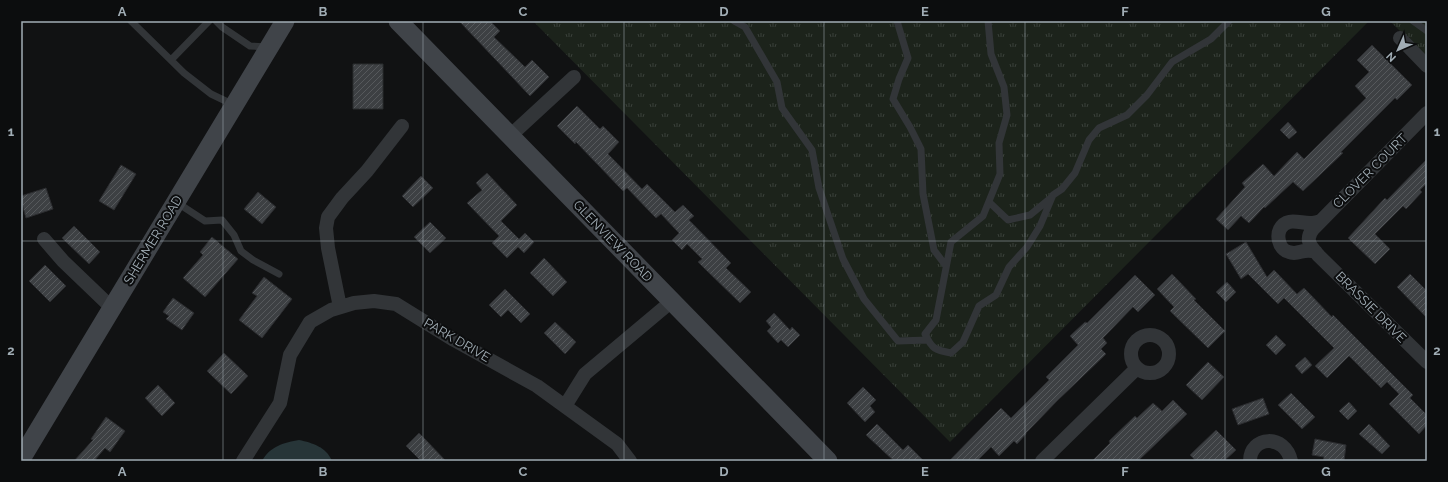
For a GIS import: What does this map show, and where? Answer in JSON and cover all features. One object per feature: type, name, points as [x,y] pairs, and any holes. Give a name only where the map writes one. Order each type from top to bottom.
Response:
[{"type":"main road","name":"SHERMER ROAD","points":[[21,459],[285,21]]},
{"type":"main road","name":"GLENVIEW ROAD","points":[[398,21],[828,461]]},
{"type":"street","points":[[1400,38],[1427,66]]},
{"type":"street","points":[[510,136],[574,77]]},
{"type":"street","name":"CLOVER COURT","points":[[1317,225],[1427,113]]},
{"type":"street","points":[[340,307],[328,248],[326,228],[328,217],[342,198],[368,171],[402,126]]},
{"type":"street","points":[[1316,252],[1308,250],[1299,253],[1288,252],[1280,246],[1278,235],[1279,230],[1287,223],[1292,221],[1313,223],[1317,225]]},
{"type":"street","name":"BRASSIE DRIVE","points":[[1317,225],[1309,234],[1308,241],[1316,252],[1427,362]]},
{"type":"street","points":[[44,239],[63,261],[112,308]]},
{"type":"street","name":"PARK DRIVE","points":[[243,461],[280,403],[290,355],[310,322],[331,310],[340,307],[354,303],[374,301],[396,304],[454,340],[537,386],[617,444],[630,461]]},
{"type":"street","points":[[565,406],[585,374],[672,301]]},
{"type":"street","points":[[1042,461],[1137,368]]},
{"type":"street","points":[[1250,461],[1253,451],[1258,445],[1268,441],[1283,445],[1289,454],[1291,461]]},
{"type":"lane","points":[[130,21],[184,73],[211,94],[234,105]]},
{"type":"lane","points":[[171,60],[208,21]]},
{"type":"lane","points":[[216,21],[222,27],[250,46],[270,47]]},
{"type":"lane","points":[[734,21],[745,27],[777,82],[782,108],[812,150],[819,188],[843,259],[864,299],[898,341],[928,340]]},
{"type":"lane","points":[[898,21],[908,58],[899,79],[893,99],[910,127],[920,149],[923,194],[934,250],[946,266]]},
{"type":"lane","points":[[988,21],[991,54],[1004,87],[1007,115],[998,143],[1000,174],[982,216],[951,242],[936,320],[925,334],[930,346],[939,351],[951,353],[963,342],[979,306],[996,295],[1009,268],[1027,247],[1054,195]]},
{"type":"lane","points":[[988,202],[1008,220],[1030,215],[1062,189],[1075,173],[1089,140],[1099,128],[1127,115],[1147,95],[1172,62],[1211,39],[1229,21]]},
{"type":"lane","points":[[1413,21],[1427,31]]},
{"type":"lane","points":[[176,202],[205,221],[222,220],[234,236],[241,251],[253,260],[279,274]]},
{"type":"green space","points":[[533,21],[1369,21],[950,442]]},
{"type":"green space","points":[[1390,21],[1427,21],[1427,58]]},
{"type":"shaded area","points":[[299,440],[323,449],[332,461],[262,461],[269,452],[278,446]]},
{"type":"building","points":[[459,21],[490,21],[500,31],[494,37],[525,67],[532,60],[549,77],[530,96]]},
{"type":"building","points":[[1372,45],[1412,85],[1397,100],[1395,98],[1341,152],[1343,153],[1303,191],[1293,182],[1265,208],[1264,207],[1249,223],[1241,216],[1228,230],[1216,219],[1245,187],[1242,183],[1263,164],[1274,176],[1297,152],[1304,159],[1366,98],[1355,86],[1369,72],[1357,60]]},
{"type":"building","points":[[353,64],[383,64],[383,109],[353,109]]},
{"type":"building","points":[[577,106],[600,129],[603,126],[619,142],[608,154],[642,189],[647,184],[675,212],[683,205],[694,216],[689,220],[731,263],[726,268],[751,292],[740,303],[698,262],[702,259],[687,244],[682,250],[672,240],[679,233],[661,214],[656,218],[627,188],[623,191],[576,142],[575,144],[557,126]]},
{"type":"building","points":[[1288,122],[1297,132],[1289,139],[1280,130]]},
{"type":"building","points":[[1427,159],[1427,183],[1420,190],[1422,192],[1406,209],[1403,206],[1375,234],[1390,249],[1375,264],[1348,238],[1385,198],[1387,200]]},
{"type":"building","points":[[121,165],[136,174],[114,210],[99,201]]},
{"type":"building","points":[[487,173],[517,205],[501,221],[519,239],[525,233],[534,242],[524,253],[518,247],[507,258],[492,243],[499,236],[467,203],[482,190],[476,183]]},
{"type":"building","points":[[421,176],[433,188],[413,207],[402,196]]},
{"type":"building","points":[[46,188],[53,209],[26,218],[21,196]]},
{"type":"building","points":[[258,192],[276,207],[262,224],[244,209]]},
{"type":"building","points":[[430,222],[446,238],[430,253],[414,237]]},
{"type":"building","points":[[74,226],[100,252],[89,264],[62,238]]},
{"type":"building","points":[[212,237],[238,259],[205,297],[183,278],[203,255],[200,252]]},
{"type":"building","points":[[1246,242],[1267,277],[1274,270],[1297,294],[1304,288],[1413,395],[1410,398],[1427,415],[1427,425],[1419,434],[1389,404],[1399,394],[1387,382],[1381,388],[1349,356],[1327,378],[1315,366],[1334,348],[1284,298],[1278,304],[1248,274],[1241,279],[1226,254]]},
{"type":"building","points":[[544,258],[567,282],[553,296],[530,273]]},
{"type":"building","points":[[45,265],[66,286],[50,302],[29,281]]},
{"type":"building","points":[[1172,274],[1196,299],[1194,300],[1225,331],[1208,348],[1170,311],[1174,307],[1157,289]]},
{"type":"building","points":[[1410,274],[1427,291],[1427,318],[1397,287]]},
{"type":"building","points":[[1135,275],[1155,295],[1138,312],[1133,307],[1103,338],[1107,343],[1101,349],[1106,354],[1057,401],[1017,444],[1014,441],[999,456],[991,447],[977,461],[949,461],[1001,408],[1011,418],[1049,380],[1046,377],[1078,345],[1070,336],[1085,322],[1087,323]]},
{"type":"building","points":[[264,277],[292,299],[262,338],[239,320],[257,296],[252,293]]},
{"type":"building","points":[[1227,282],[1236,292],[1226,302],[1216,292]]},
{"type":"building","points":[[505,289],[530,314],[521,323],[508,310],[501,317],[489,305]]},
{"type":"building","points":[[173,298],[194,313],[182,330],[166,319],[169,316],[163,312]]},
{"type":"building","points":[[774,313],[790,330],[792,327],[800,335],[788,347],[781,340],[778,343],[767,331],[771,327],[766,321]]},
{"type":"building","points":[[555,322],[576,342],[565,354],[544,333]]},
{"type":"building","points":[[1276,335],[1286,345],[1276,355],[1266,345]]},
{"type":"building","points":[[224,353],[248,376],[231,394],[207,371]]},
{"type":"building","points":[[1305,357],[1312,365],[1302,374],[1295,366]]},
{"type":"building","points":[[1208,362],[1224,377],[1202,400],[1186,385]]},
{"type":"building","points":[[158,385],[175,403],[162,416],[145,398]]},
{"type":"building","points":[[863,387],[876,400],[870,406],[875,412],[865,422],[847,403]]},
{"type":"building","points":[[1291,393],[1315,417],[1302,429],[1278,405]]},
{"type":"building","points":[[1263,398],[1269,414],[1238,425],[1232,409]]},
{"type":"building","points":[[1173,400],[1187,414],[1138,461],[1092,461],[1110,443],[1109,441],[1135,416],[1137,418],[1153,403],[1162,411]]},
{"type":"building","points":[[1349,402],[1357,411],[1348,420],[1339,411]]},
{"type":"building","points":[[106,417],[125,431],[110,452],[105,448],[94,461],[74,461],[93,440],[91,439]]},
{"type":"building","points":[[877,424],[903,450],[908,445],[924,461],[894,461],[866,435]]},
{"type":"building","points":[[1369,424],[1390,446],[1382,454],[1359,434]]},
{"type":"building","points":[[1216,430],[1236,450],[1224,461],[1196,461],[1190,455]]},
{"type":"building","points":[[419,433],[446,461],[421,461],[406,446]]},
{"type":"building","points":[[1315,439],[1346,445],[1344,461],[1323,461],[1324,457],[1312,455]]}]
